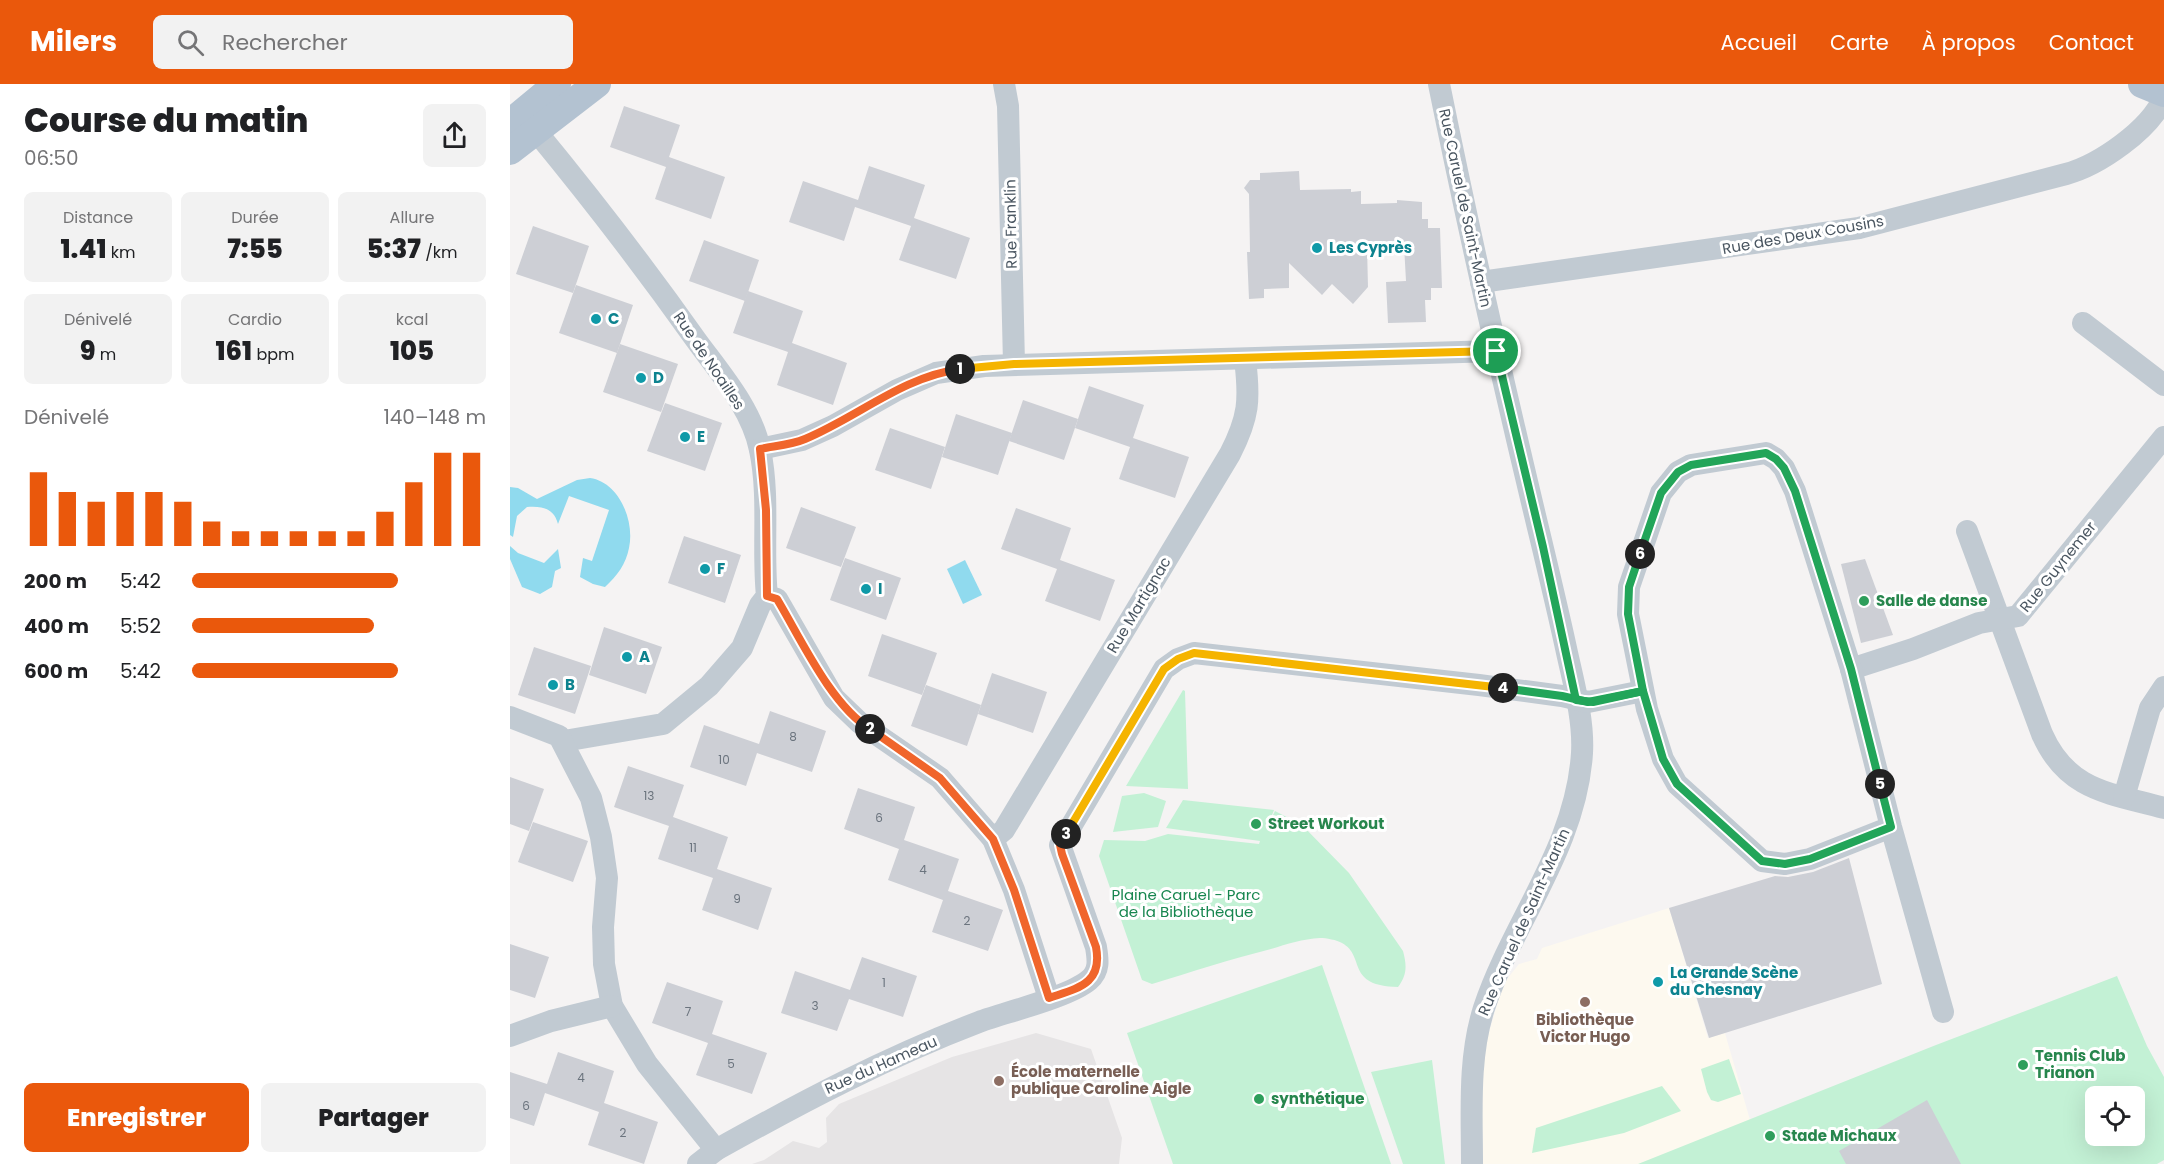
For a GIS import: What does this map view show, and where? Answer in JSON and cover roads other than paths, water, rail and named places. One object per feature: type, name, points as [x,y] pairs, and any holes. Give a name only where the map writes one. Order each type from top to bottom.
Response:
[{"type":"main road","points":[[510,151],[523,126],[557,84]]},
{"type":"main road","points":[[523,126],[597,84]]},
{"type":"main road","points":[[2142,84],[2164,95]]},
{"type":"street","name":"Rue Franklin","points":[[1004,84],[1008,106],[1014,364]]},
{"type":"street","name":"Rue Caruel de Saint-Martin","points":[[1439,84],[1496,351],[1546,558],[1576,700],[1582,752],[1573,807],[1555,859],[1485,1005],[1476,1039],[1472,1083],[1472,1164]]},
{"type":"street","name":"Rue des Deux Cousins","points":[[1481,282],[1859,228],[2085,169],[2098,162],[2143,126],[2164,95]]},
{"type":"street","name":"Rue de Noailles","points":[[523,126],[642,264],[736,397],[752,426],[760,449],[766,510],[767,596],[760,605],[742,648],[709,686],[663,724],[564,741]]},
{"type":"street","points":[[2084,323],[2164,385]]},
{"type":"street","points":[[760,449],[802,440],[833,426],[897,390],[936,373],[1014,364],[1496,351]]},
{"type":"street","name":"Rue Martignac","points":[[993,839],[1004,830],[1230,454],[1242,430],[1248,411],[1245,359]]},
{"type":"street","name":"Rue Guynemer","points":[[1851,669],[1913,649],[1979,623],[2018,616],[2164,437]]},
{"type":"street","points":[[1891,827],[1810,859],[1785,864],[1762,861],[1677,784],[1663,759],[1643,691],[1628,614],[1629,587],[1661,493],[1678,472],[1691,465],[1766,453],[1784,468],[1795,491],[1851,669],[1891,827],[1943,1012]]},
{"type":"street","points":[[1967,531],[2042,734],[2053,755],[2076,780],[2086,785],[2164,808]]},
{"type":"street","points":[[767,596],[777,599],[834,698],[860,723],[940,778],[993,839],[1014,890],[1049,998]]},
{"type":"street","name":"Rue du Hameau","points":[[698,1164],[717,1150],[854,1075],[979,1022],[1076,989],[1094,976],[1098,960],[1096,947],[1060,845],[1164,669],[1178,659],[1194,653],[1479,685],[1576,700]]},
{"type":"street","points":[[2124,797],[2150,708],[2164,687]]},
{"type":"street","points":[[1576,700],[1593,702],[1643,691]]},
{"type":"street","points":[[510,717],[556,733],[564,741],[591,798],[601,837],[607,878],[603,927],[604,964],[612,1006],[647,1064],[717,1150]]},
{"type":"street","points":[[510,1036],[551,1021],[612,1006]]},
{"type":"water","points":[[590,478],[600,481],[617,495],[623,504],[630,526],[626,559],[617,574],[605,587],[580,577],[583,558],[592,561],[609,510],[569,496],[558,524],[554,514],[547,509],[527,507],[517,516],[513,537],[510,535],[510,487],[518,488],[537,499],[577,480]]},
{"type":"water","points":[[510,546],[518,553],[544,563],[558,549],[561,568],[555,571],[552,587],[540,594],[522,587],[510,559]]},
{"type":"water","points":[[965,560],[982,595],[963,604],[947,569]]},
{"type":"place","name":"Les Cyprès","points":[[1317,248]]},
{"type":"place","name":"C","points":[[596,319]]},
{"type":"place","name":"D","points":[[641,378]]},
{"type":"place","name":"E","points":[[685,437]]},
{"type":"place","name":"F","points":[[705,569]]},
{"type":"place","name":"I","points":[[866,589]]},
{"type":"place","name":"Salle de danse","points":[[1864,601]]},
{"type":"place","name":"A","points":[[627,657]]},
{"type":"place","name":"B","points":[[553,685]]},
{"type":"place","name":"Street Workout","points":[[1256,824]]},
{"type":"place","name":"La Grande Scène du Chesnay","points":[[1658,982]]},
{"type":"place","name":"Bibliothèque Victor Hugo","points":[[1585,1002]]},
{"type":"place","name":"Tennis Club Trianon","points":[[2023,1065]]},
{"type":"place","name":"École maternelle publique Caroline Aigle","points":[[999,1081]]},
{"type":"place","name":"synthétique","points":[[1259,1099]]},
{"type":"place","name":"Stade Michaux","points":[[1770,1136]]},
{"type":"park label","name":"Plaine Caruel - Parc de la Bibliothèque","points":[[1186,904]]}]
